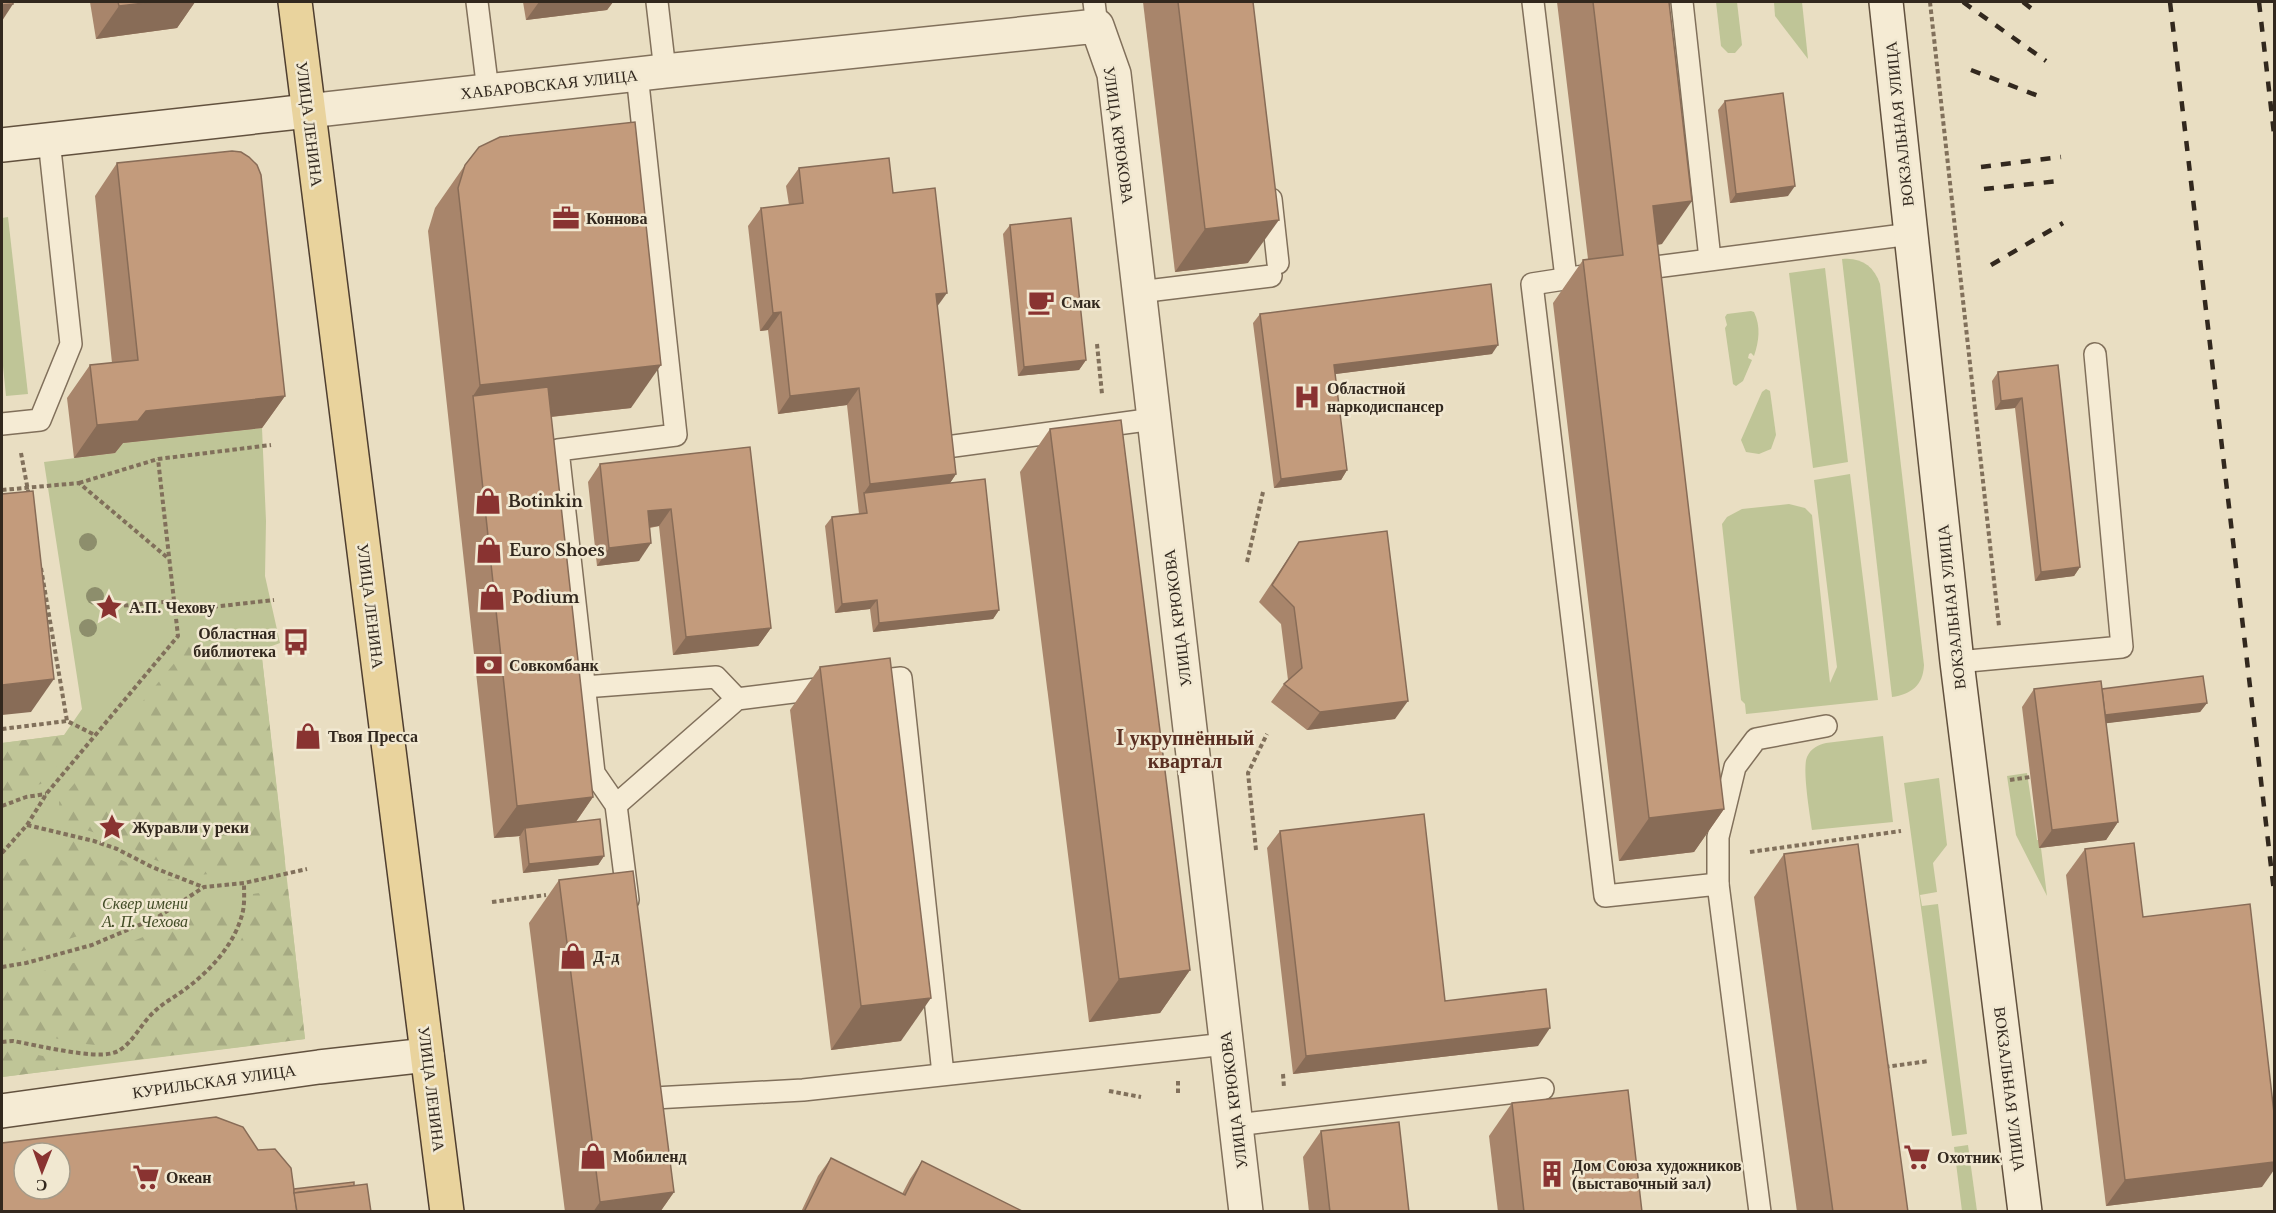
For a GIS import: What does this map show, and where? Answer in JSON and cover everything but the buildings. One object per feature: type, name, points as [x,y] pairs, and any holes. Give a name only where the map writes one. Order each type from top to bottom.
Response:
[{"type":"main road","name":"УЛИЦА ЛЕНИНА","points":[[295,2],[447,1212]]},
{"type":"street","name":"ВОКЗАЛЬНАЯ УЛИЦА","points":[[1886,2],[1957,662],[2025,1212]]},
{"type":"street","name":"ХАБАРОВСКАЯ УЛИЦА","points":[[2,146],[651,72],[1096,14]]},
{"type":"street","name":"УЛИЦА КРЮКОВА","points":[[1096,14],[1113,74],[1246,1212]]},
{"type":"street","name":"КУРИЛЬСКАЯ УЛИЦА","points":[[2,1111],[319,1067],[427,1055]]},
{"type":"lane","points":[[477,2],[488,90]]},
{"type":"lane","points":[[631,918],[616,805],[594,773],[558,450],[676,435],[651,72],[657,2]]},
{"type":"lane","points":[[1533,2],[1566,278]]},
{"type":"lane","points":[[1682,2],[1710,259]]},
{"type":"lane","points":[[9,423],[40,420],[71,344],[49,140]]},
{"type":"lane","points":[[1139,292],[1275,270],[1269,180]]},
{"type":"lane","points":[[1625,270],[1911,234]]},
{"type":"lane","points":[[1590,275],[1532,284],[1605,896],[1718,884]]},
{"type":"lane","points":[[1957,662],[2122,646],[2095,354]]},
{"type":"lane","points":[[939,448],[1154,419]]},
{"type":"lane","points":[[584,687],[716,677],[737,699]]},
{"type":"lane","points":[[616,805],[737,699],[901,678],[943,1074]]},
{"type":"lane","points":[[1760,1212],[1718,884],[1718,837],[1735,767],[1756,740],[1826,726]]},
{"type":"lane","points":[[603,887],[626,884]]},
{"type":"lane","points":[[654,1098],[803,1090],[1226,1044]]},
{"type":"lane","points":[[651,1076],[656,1120]]},
{"type":"lane","points":[[1236,1125],[1543,1089]]},
{"type":"path","points":[[1930,2],[2002,657]]},
{"type":"path","points":[[9,423],[29,499]]},
{"type":"path","points":[[2,490],[79,483],[158,459],[272,445]]},
{"type":"path","points":[[2,853],[27,825],[47,793],[178,636],[158,459]]},
{"type":"path","points":[[79,483],[170,560]]},
{"type":"path","points":[[1247,562],[1263,492]]},
{"type":"path","points":[[39,557],[67,721]]},
{"type":"path","points":[[176,611],[274,600]]},
{"type":"path","points":[[109,607],[174,601]]},
{"type":"path","points":[[2,729],[67,721],[95,735]]},
{"type":"path","points":[[1256,850],[1248,773],[1267,734]]},
{"type":"path","points":[[2008,781],[2030,777]]},
{"type":"path","points":[[2,806],[26,797],[47,793]]},
{"type":"path","points":[[27,825],[94,841],[117,849],[152,867],[204,887],[244,883],[308,869]]},
{"type":"path","points":[[2,1042],[13,1041],[80,1053],[112,1054],[127,1047],[136,1031],[155,1011],[211,967],[233,939],[243,913],[244,883]]},
{"type":"path","points":[[2,967],[26,963],[92,945],[158,917],[204,887]]},
{"type":"path","points":[[492,902],[546,895]]},
{"type":"path","points":[[1874,1069],[1929,1061]]},
{"type":"green space","points":[[1716,2],[1737,2],[1742,45],[1735,53],[1728,53],[1721,46]]},
{"type":"green space","points":[[1774,2],[1802,2],[1808,59],[1775,16]]},
{"type":"green space","points":[[8,217],[28,394],[6,396],[2,356],[2,218]]},
{"type":"green space","points":[[1842,259],[1861,261],[1866,264],[1874,272],[1880,284],[1924,665],[1921,678],[1915,688],[1905,694],[1892,697]]},
{"type":"green space","points":[[1825,268],[1848,462],[1813,468],[1789,273]]},
{"type":"green space","points":[[1754,312],[1758,323],[1757,345],[1754,356],[1749,354],[1748,358],[1752,360],[1743,381],[1736,386],[1733,384],[1725,317],[1727,314]]},
{"type":"green space","points":[[1766,389],[1770,391],[1776,435],[1771,449],[1759,454],[1746,452],[1741,440],[1762,392]]},
{"type":"green space","name":"Сквер имени А. П. Чехова","points":[[262,428],[266,521],[265,576],[280,643],[261,650],[305,1039],[2,1077],[2,743],[64,735],[82,709],[44,462],[115,453],[123,443]]},
{"type":"green space","points":[[1850,474],[1878,700],[1746,714],[1745,704],[1741,700],[1722,524],[1727,517],[1742,509],[1789,504],[1805,508],[1812,515],[1830,683],[1837,667],[1814,480]]},
{"type":"green space","points":[[227,634],[261,649],[285,860],[242,871],[199,875],[155,860],[119,841],[66,823],[60,815],[59,802],[196,637]]},
{"type":"green space","points":[[64,735],[69,752],[41,784],[2,796],[2,743]]},
{"type":"green space","points":[[1883,736],[1893,822],[1812,830],[1805,771],[1807,757],[1811,751],[1826,743]]},
{"type":"green space","points":[[2027,773],[2037,840],[2040,840],[2047,896],[2016,835],[2007,776]]},
{"type":"green space","points":[[1939,778],[1947,845],[1933,863],[1937,892],[1920,895],[1922,906],[1938,904],[1967,1134],[1952,1136],[1904,783]]},
{"type":"green space","points":[[71,839],[176,881],[179,886],[177,891],[114,923],[70,939],[2,955],[2,875],[22,860],[62,848],[62,840]]},
{"type":"green space","points":[[288,889],[305,1039],[134,1060],[133,1054],[157,1021],[207,983],[236,950],[248,924],[253,894]]},
{"type":"green space","points":[[234,896],[230,921],[218,944],[190,974],[151,1002],[114,1043],[110,1045],[84,1044],[25,1033],[2,1032],[2,979],[28,975],[96,957],[164,928],[208,899]]},
{"type":"green space","points":[[13,1050],[78,1063],[81,1067],[2,1077],[2,1051]]},
{"type":"green space","points":[[1968,1145],[1977,1211],[1962,1211],[1954,1147]]},
{"type":"railway","points":[[1963,2],[2046,61]]},
{"type":"railway","points":[[2023,2],[2032,9]]},
{"type":"railway","points":[[2170,2],[2274,892]]},
{"type":"railway","points":[[2259,2],[2274,134]]},
{"type":"railway","points":[[1971,70],[2041,97]]},
{"type":"railway","points":[[1981,167],[2061,157]]},
{"type":"railway","points":[[1984,189],[2059,181]]},
{"type":"railway","points":[[1991,265],[2063,223]]},
{"type":"place","name":"Коннова","points":[[566,218]]},
{"type":"place","name":"Смак","points":[[1041,302]]},
{"type":"place","name":"Областной наркодиспансер","points":[[1307,397]]},
{"type":"place","name":"Botinkin","points":[[488,501]]},
{"type":"place","name":"Euro Shoes","points":[[489,550]]},
{"type":"place","name":"Podium","points":[[492,597]]},
{"type":"place","name":"А.П. Чехову","points":[[109,607]]},
{"type":"place","name":"Областная библиотека","points":[[296,642]]},
{"type":"place","name":"Совкомбанк","points":[[489,665]]},
{"type":"place","name":"Твоя Пресса","points":[[308,736]]},
{"type":"place","name":"Журавли у реки","points":[[112,827]]},
{"type":"place","name":"Д-д","points":[[573,956]]},
{"type":"place","name":"Мобиленд","points":[[593,1156]]},
{"type":"place","name":"Охотник","points":[[1917,1157]]},
{"type":"place","name":"Дом Союза художников (выставочный зал)","points":[[1552,1174]]},
{"type":"place","name":"Океан","points":[[146,1177]]},
{"type":"district","name":"I укрупнённый квартал","points":[[1185,750]]}]
